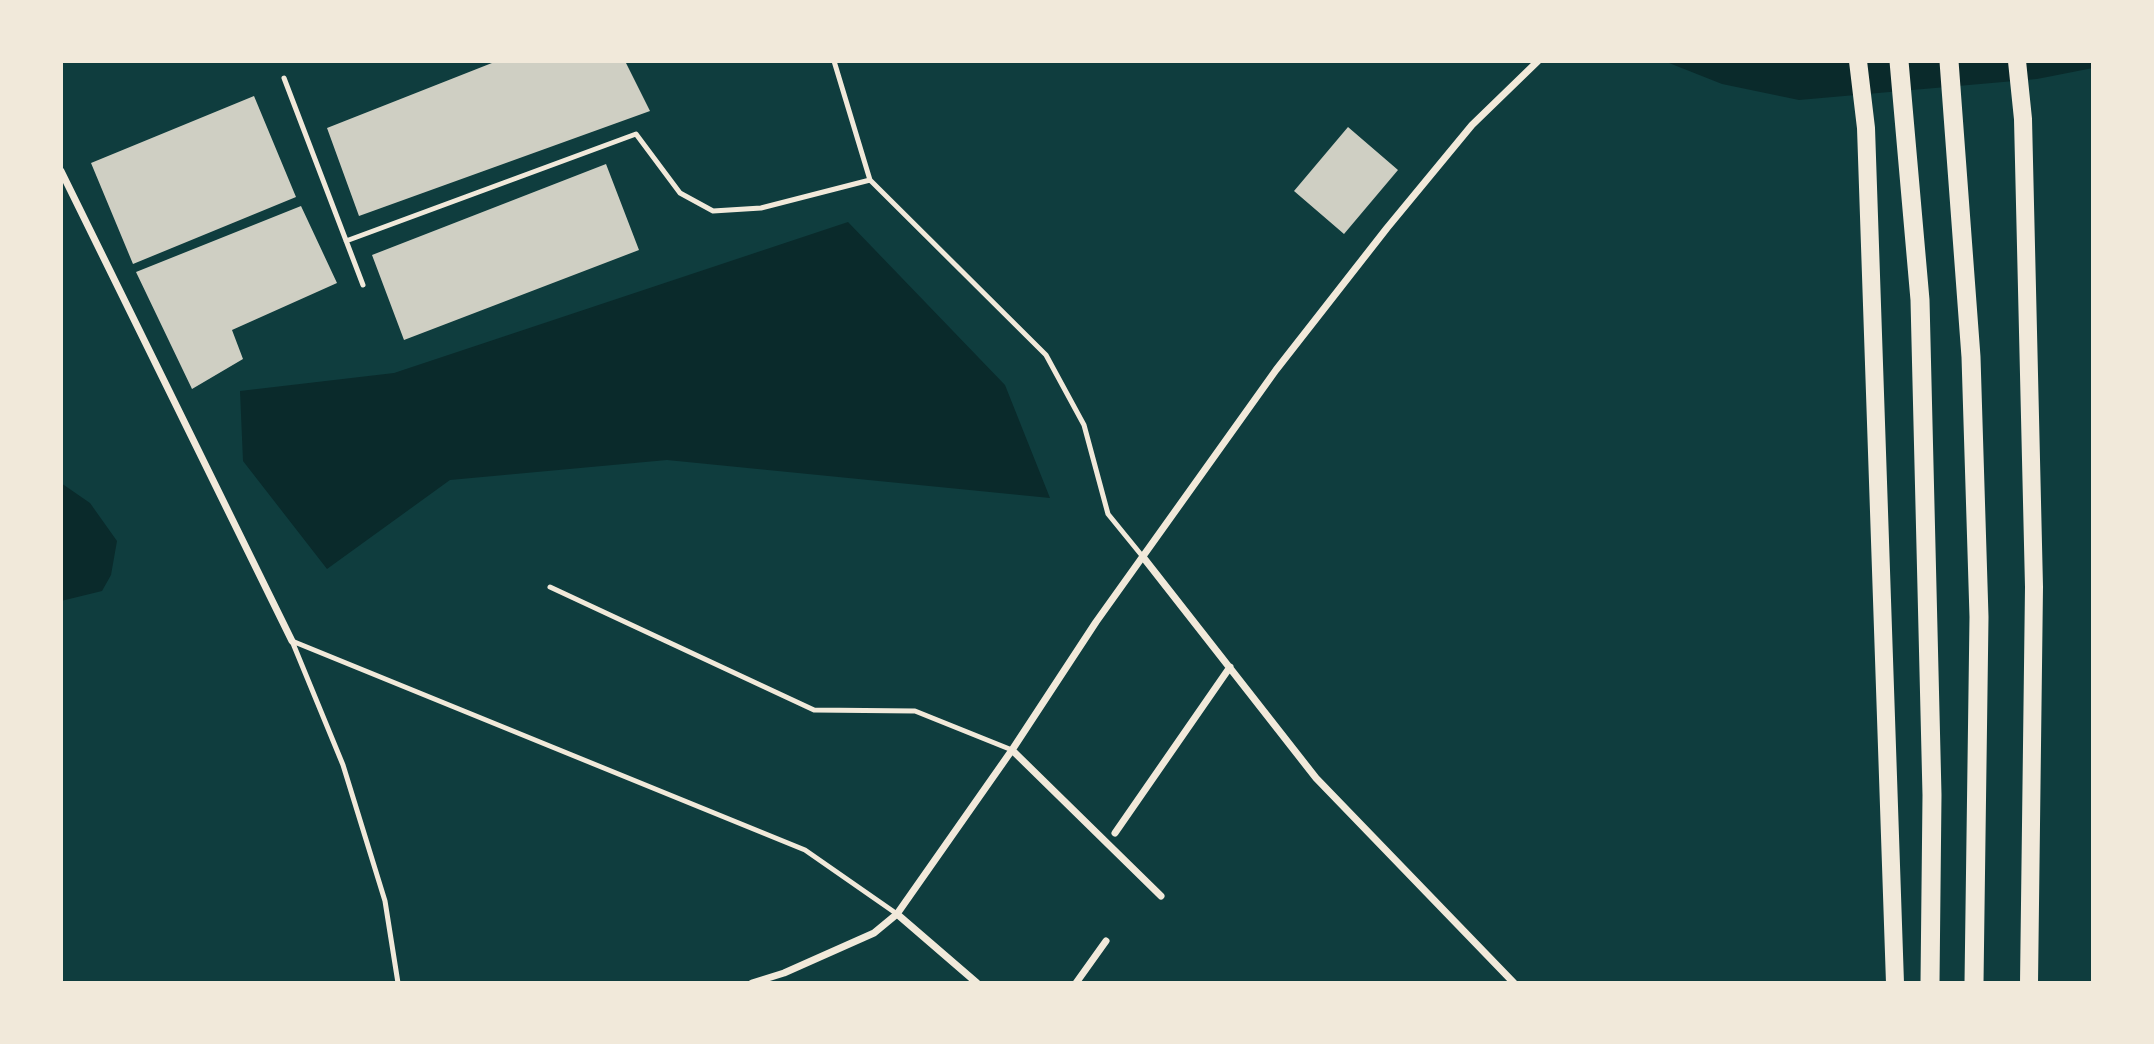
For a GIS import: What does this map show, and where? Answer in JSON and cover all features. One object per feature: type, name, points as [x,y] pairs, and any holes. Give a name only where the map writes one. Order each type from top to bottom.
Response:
[{"type":"highway","points":[[1899,61],[1920,300],[1932,795],[1930,983]]},
{"type":"highway","points":[[1949,61],[1971,357],[1979,603],[1974,983]]},
{"type":"main road","points":[[1858,61],[1866,128],[1895,983]]},
{"type":"main road","points":[[2017,61],[2023,119],[2034,587],[2029,983]]},
{"type":"street","points":[[752,983],[784,973],[874,933],[897,914],[1012,750],[1096,622],[1276,370],[1472,125],[1538,61]]},
{"type":"street","points":[[61,171],[292,640]]},
{"type":"street","points":[[1143,557],[1316,778],[1514,983]]},
{"type":"street","points":[[1115,833],[1230,667]]},
{"type":"street","points":[[1012,750],[1161,896]]},
{"type":"street","points":[[897,914],[977,983]]},
{"type":"street","points":[[1076,983],[1106,941]]},
{"type":"lane","points":[[834,61],[870,180],[1046,355],[1084,425],[1108,514],[1143,557]]},
{"type":"lane","points":[[284,78],[363,285]]},
{"type":"lane","points":[[346,241],[636,134],[680,193],[713,211],[761,208],[870,180]]},
{"type":"lane","points":[[550,587],[814,710],[915,711],[1012,750]]},
{"type":"lane","points":[[292,640],[805,850],[897,914]]},
{"type":"lane","points":[[292,640],[343,765],[381,888],[398,983]]},
{"type":"water","points":[[1664,61],[2093,61],[2093,68],[2037,79],[1799,100],[1722,84]]},
{"type":"water","points":[[848,222],[1005,385],[1050,498],[667,460],[450,480],[327,569],[243,461],[240,391],[394,373]]},
{"type":"water","points":[[61,483],[90,503],[117,541],[111,575],[102,591],[61,601]]},
{"type":"building","points":[[497,61],[625,61],[650,111],[359,216],[327,128]]},
{"type":"building","points":[[254,96],[296,197],[133,264],[91,163]]},
{"type":"building","points":[[1348,127],[1398,170],[1344,234],[1294,191]]},
{"type":"building","points":[[606,164],[639,250],[404,340],[372,255]]},
{"type":"building","points":[[301,206],[337,283],[232,330],[243,359],[192,389],[136,272]]}]
